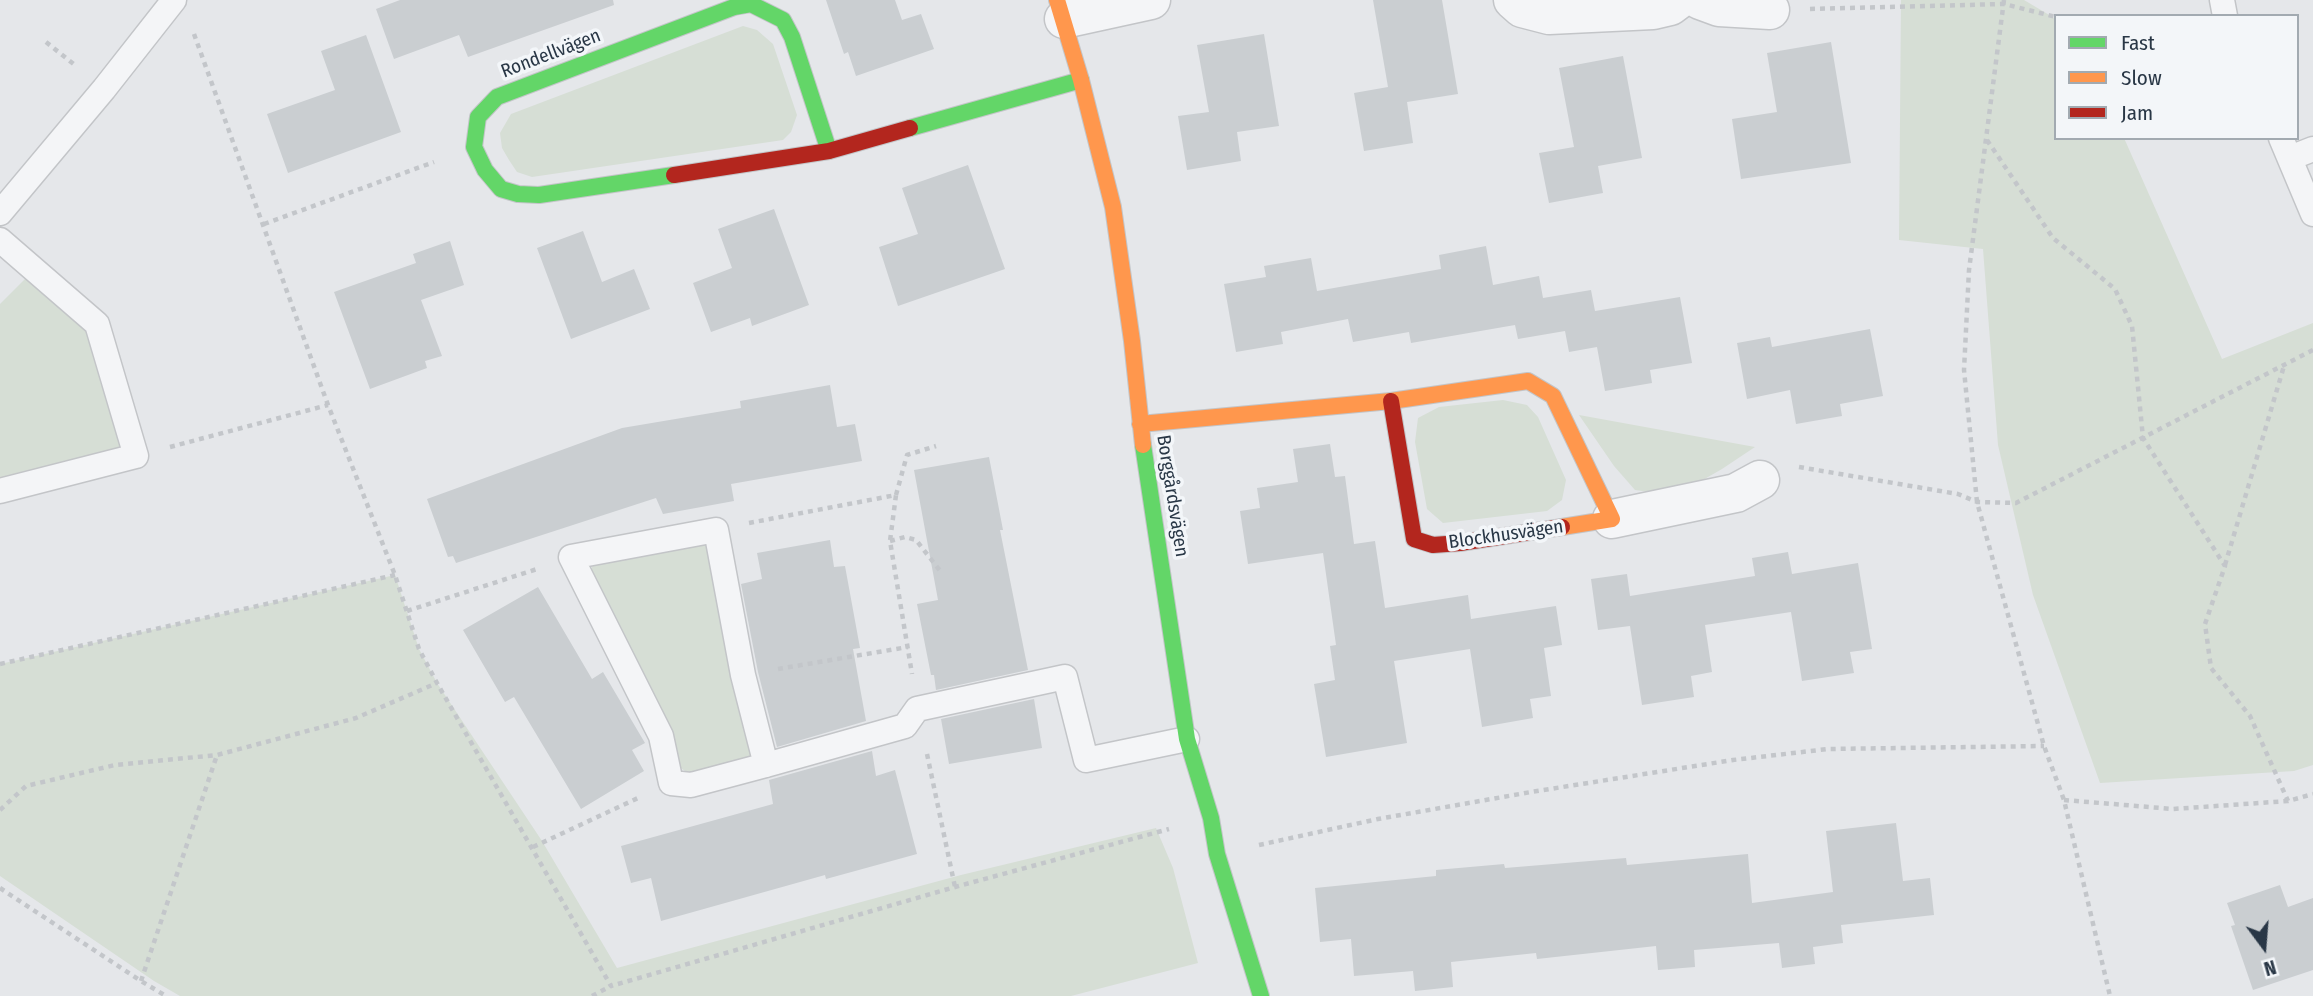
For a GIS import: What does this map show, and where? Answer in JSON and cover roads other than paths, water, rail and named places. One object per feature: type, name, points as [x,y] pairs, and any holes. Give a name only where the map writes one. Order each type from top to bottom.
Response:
[{"type":"street","points":[[1061,10],[1151,0]]},
{"type":"street","points":[[1513,0],[1522,8],[1549,15],[1653,10],[1670,6],[1678,0]]},
{"type":"street","points":[[1700,0],[1719,7],[1770,10]]},
{"type":"street","name":"Rondellvägen","points":[[751,4],[783,20],[792,37],[829,151],[539,195],[518,194],[501,188],[485,170],[474,147],[478,117],[497,97],[734,7],[751,4]]},
{"type":"street","name":"Borggårdsvägen","points":[[1061,10],[1113,207],[1132,341],[1140,424],[1188,739],[1217,854],[1261,996]]},
{"type":"street","points":[[829,151],[1081,80]]},
{"type":"street","points":[[1140,424],[1391,401],[1528,381],[1553,396],[1612,519]]},
{"type":"street","name":"Blockhusvägen","points":[[1391,401],[1414,539],[1433,545],[1612,519],[1737,494],[1760,480]]},
{"type":"lane","points":[[0,213],[174,0]]},
{"type":"lane","points":[[2295,149],[2313,214]]},
{"type":"lane","points":[[0,240],[97,324],[136,456],[0,491]]},
{"type":"lane","points":[[766,765],[743,675],[716,530],[571,557],[661,737],[671,783],[691,785],[766,765],[905,726],[917,709],[1065,677],[1086,760],[1188,739]]}]
